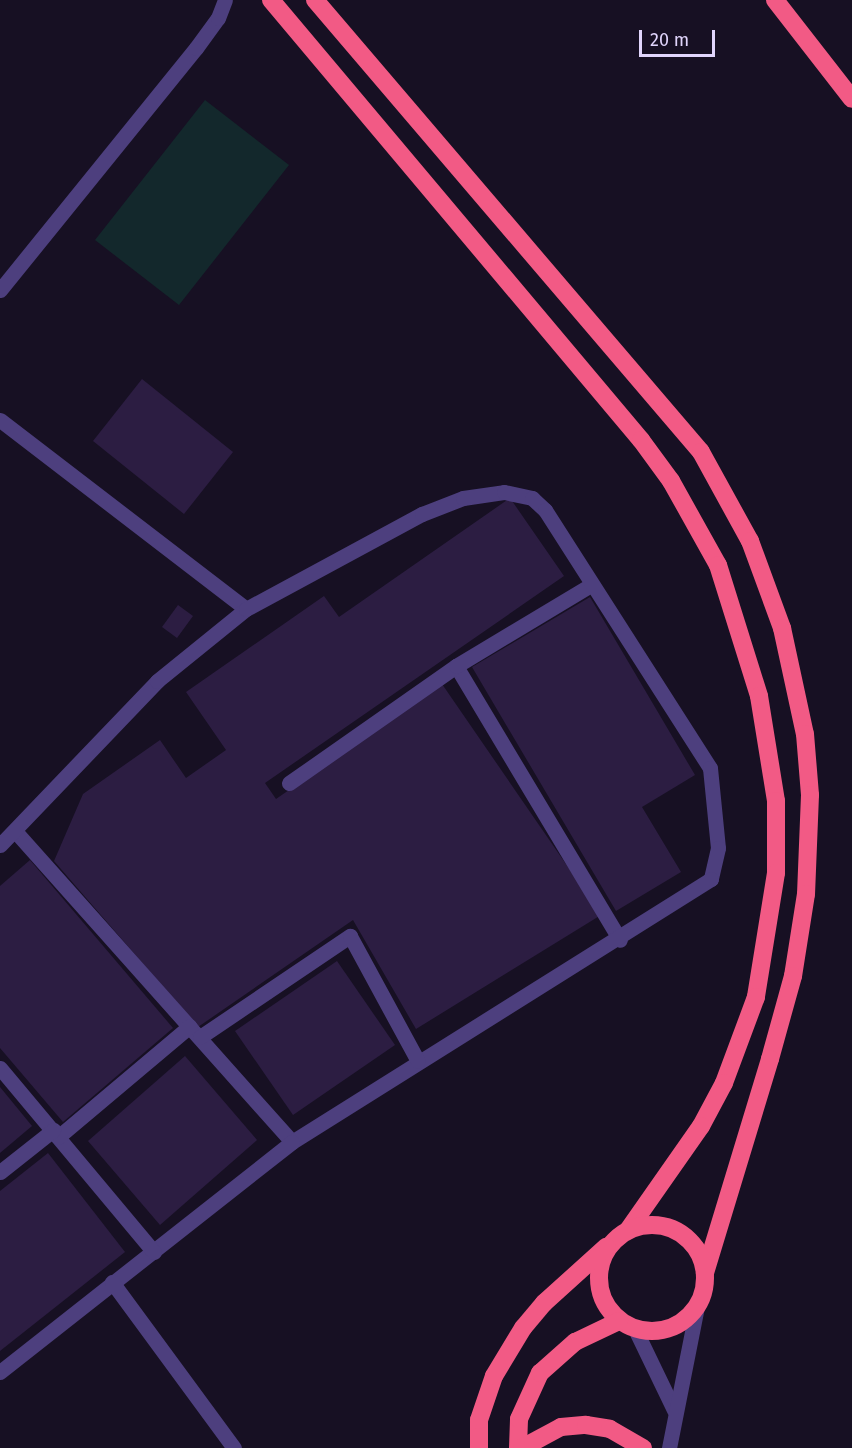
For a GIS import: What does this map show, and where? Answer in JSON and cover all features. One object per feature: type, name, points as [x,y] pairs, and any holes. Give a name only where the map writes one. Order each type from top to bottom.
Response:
[{"type":"highway","points":[[271,0],[641,440],[671,481],[718,565],[759,696],[776,801],[776,873],[756,997],[724,1083],[701,1126],[621,1235],[603,1255],[599,1282],[607,1308],[627,1325],[654,1332],[671,1328],[697,1306],[793,976],[806,894],[810,795],[805,734],[782,628],[750,541],[700,452],[315,0]]},
{"type":"highway","points":[[775,0],[852,99]]},
{"type":"highway","points":[[479,1448],[479,1420],[494,1376],[523,1328],[544,1303],[621,1235],[645,1224],[679,1231],[701,1256],[705,1273]]},
{"type":"highway","points":[[627,1325],[575,1341],[540,1373],[519,1419],[520,1448],[561,1427],[586,1425],[610,1429],[643,1448]]},
{"type":"street","points":[[0,290],[196,48],[218,18],[225,0]]},
{"type":"street","points":[[0,420],[246,609]]},
{"type":"street","points":[[0,844],[157,681],[246,609],[422,514],[463,498],[504,492],[532,498],[546,510],[591,585],[710,768],[718,848],[711,879],[620,940],[418,1061],[292,1142],[0,1372]]},
{"type":"street","points":[[289,783],[456,666],[591,585]]},
{"type":"street","points":[[456,666],[620,940]]},
{"type":"street","points":[[15,831],[292,1142]]},
{"type":"street","points":[[0,1172],[56,1134],[195,1031],[350,936],[418,1061]]},
{"type":"street","points":[[0,1068],[154,1252]]},
{"type":"street","points":[[112,1282],[234,1448]]},
{"type":"street","points":[[669,1448],[674,1410],[697,1306]]},
{"type":"street","points":[[627,1325],[674,1410]]},
{"type":"green space","points":[[205,100],[289,165],[179,305],[95,240]]},
{"type":"building","points":[[142,379],[233,452],[184,514],[93,441]]},
{"type":"building","points":[[510,498],[564,576],[265,783],[276,799],[442,684],[601,915],[416,1029],[353,920],[198,1027],[54,861],[83,794],[160,740],[186,778],[226,750],[186,692],[324,596],[339,617]]},
{"type":"building","points":[[590,597],[695,775],[642,807],[681,872],[616,911],[472,667]]},
{"type":"building","points":[[178,605],[193,616],[177,638],[162,627]]},
{"type":"building","points":[[30,860],[173,1028],[63,1122],[0,1048],[0,886]]},
{"type":"building","points":[[337,961],[395,1045],[293,1115],[235,1031]]},
{"type":"building","points":[[185,1056],[257,1140],[160,1225],[88,1141]]},
{"type":"building","points":[[0,1087],[32,1126],[0,1153]]},
{"type":"building","points":[[48,1153],[125,1252],[0,1351],[0,1191]]}]
